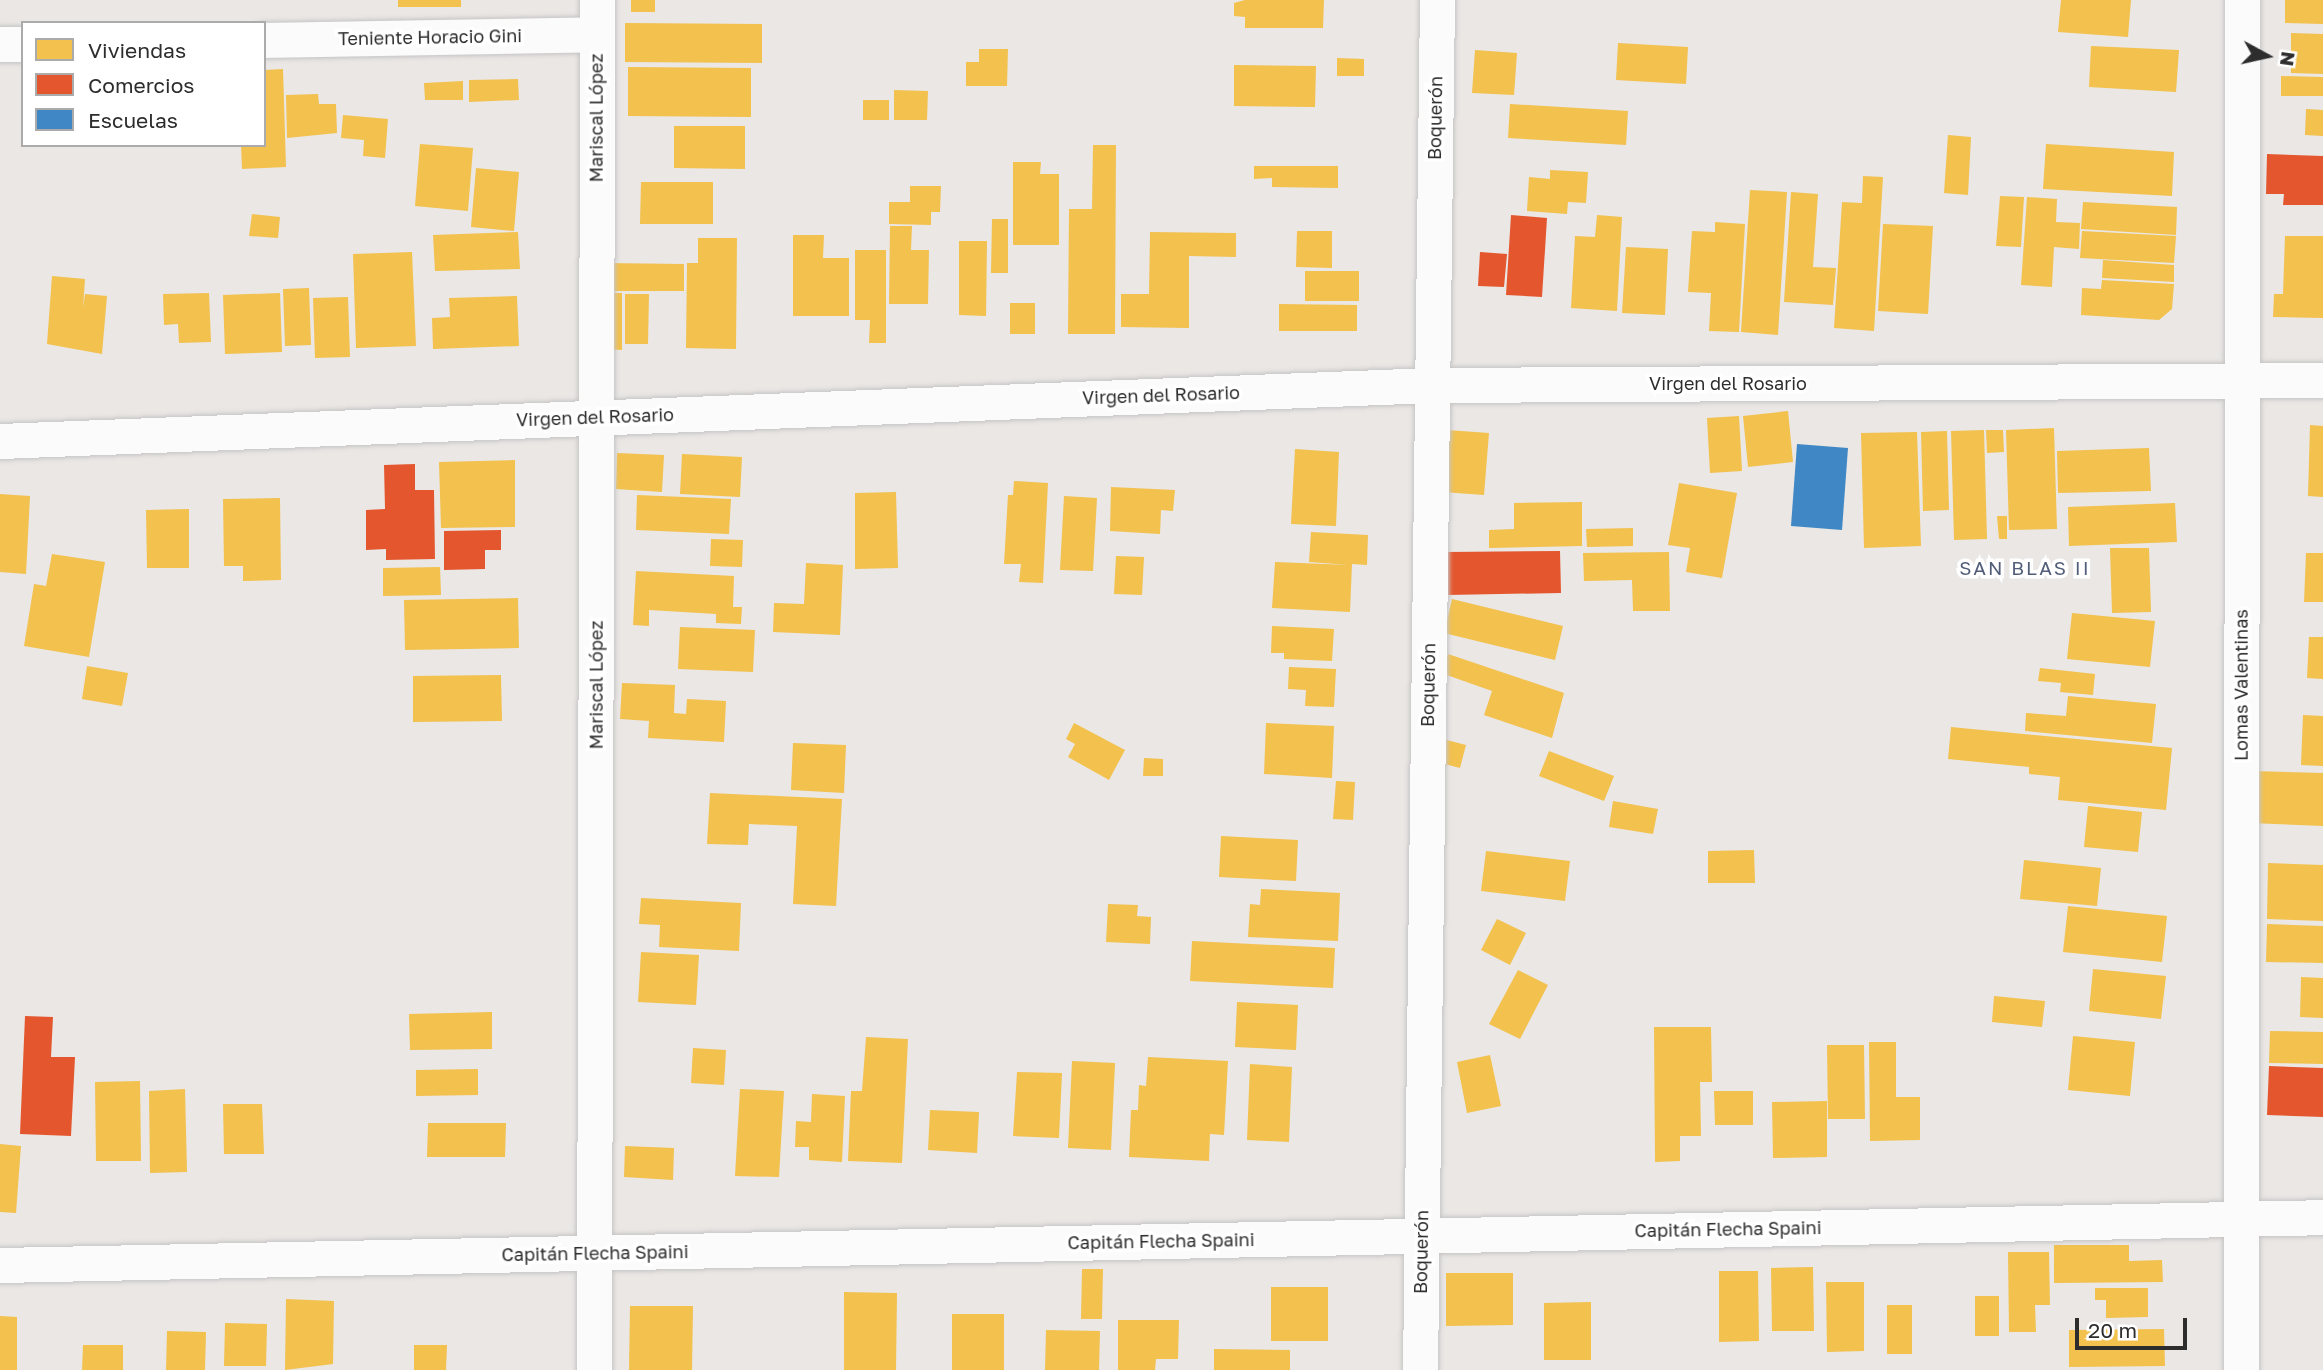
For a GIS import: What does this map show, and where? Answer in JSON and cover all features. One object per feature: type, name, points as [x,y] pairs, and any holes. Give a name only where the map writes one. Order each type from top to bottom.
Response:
[{"type":"street","name":"Boquerón","points":[[1420,1370],[1437,0]]},
{"type":"street","name":"Lomas Valentinas","points":[[2241,1370],[2242,0]]},
{"type":"street","name":"Teniente Horacio Gini","points":[[266,40],[597,17]]},
{"type":"street","name":"Mariscal López","points":[[594,1370],[597,17]]},
{"type":"street","points":[[0,44],[21,44]]},
{"type":"street","name":"Virgen del Rosario","points":[[0,441],[1432,385],[2323,380]]},
{"type":"street","name":"Capitán Flecha Spaini","points":[[0,1265],[2323,1217]]},
{"type":"building: Viviendas","points":[[398,0],[461,0],[461,7],[398,7]]},
{"type":"building: Viviendas","points":[[631,0],[655,0],[655,12],[631,12]]},
{"type":"building: Viviendas","points":[[1245,0],[1324,0],[1323,28],[1245,28],[1245,17],[1234,16],[1234,3]]},
{"type":"building: Viviendas","points":[[2061,0],[2131,0],[2128,37],[2058,32]]},
{"type":"building: Viviendas","points":[[2285,0],[2323,0],[2323,24],[2285,23]]},
{"type":"building: Viviendas","points":[[625,23],[762,24],[762,63],[625,62]]},
{"type":"building: Viviendas","points":[[2291,33],[2323,34],[2323,74],[2291,73]]},
{"type":"building: Viviendas","points":[[1618,43],[1688,47],[1686,84],[1616,80]]},
{"type":"building: Viviendas","points":[[2091,46],[2179,50],[2176,92],[2089,87]]},
{"type":"building: Viviendas","points":[[979,49],[1008,49],[1007,86],[966,86],[966,62],[979,62]]},
{"type":"building: Viviendas","points":[[1475,50],[1517,53],[1514,95],[1472,93]]},
{"type":"building: Viviendas","points":[[1337,58],[1364,59],[1364,76],[1337,76]]},
{"type":"building: Viviendas","points":[[1234,65],[1316,66],[1315,107],[1234,106]]},
{"type":"building: Viviendas","points":[[628,67],[751,68],[751,117],[628,116]]},
{"type":"building: Viviendas","points":[[283,69],[286,167],[242,169],[241,147],[266,147],[266,70]]},
{"type":"building: Viviendas","points":[[2281,76],[2323,77],[2323,96],[2281,96]]},
{"type":"building: Viviendas","points":[[518,79],[519,100],[469,102],[469,80]]},
{"type":"building: Viviendas","points":[[463,81],[463,100],[425,100],[424,83]]},
{"type":"building: Viviendas","points":[[894,90],[928,91],[927,120],[894,120]]},
{"type":"building: Viviendas","points":[[318,94],[319,104],[336,104],[337,133],[287,138],[286,95]]},
{"type":"building: Viviendas","points":[[863,100],[889,100],[889,120],[863,120]]},
{"type":"building: Viviendas","points":[[1510,104],[1628,111],[1626,145],[1508,138]]},
{"type":"building: Viviendas","points":[[2306,109],[2323,110],[2323,136],[2305,135]]},
{"type":"building: Viviendas","points":[[343,115],[388,119],[385,158],[363,156],[364,140],[341,138]]},
{"type":"building: Viviendas","points":[[674,126],[745,126],[745,169],[674,168]]},
{"type":"building: Viviendas","points":[[1948,135],[1971,137],[1968,195],[1944,193]]},
{"type":"building: Viviendas","points":[[420,144],[473,148],[468,211],[415,206]]},
{"type":"building: Viviendas","points":[[2046,144],[2174,152],[2172,196],[2043,189]]},
{"type":"building: Viviendas","points":[[1093,145],[1116,145],[1115,334],[1068,334],[1069,209],[1092,209]]},
{"type":"building: Viviendas","points":[[1013,162],[1041,162],[1040,174],[1059,174],[1059,245],[1013,245]]},
{"type":"building: Viviendas","points":[[1254,166],[1338,166],[1338,188],[1272,187],[1272,178],[1254,179]]},
{"type":"building: Viviendas","points":[[476,168],[519,172],[514,231],[471,227]]},
{"type":"building: Viviendas","points":[[1550,170],[1588,172],[1586,203],[1568,202],[1567,214],[1527,211],[1529,177],[1550,179]]},
{"type":"building: Viviendas","points":[[1863,176],[1883,177],[1874,331],[1834,328],[1842,202],[1862,203]]},
{"type":"building: Viviendas","points":[[641,182],[713,182],[713,224],[640,224]]},
{"type":"building: Viviendas","points":[[910,186],[941,186],[940,212],[931,212],[931,225],[889,224],[889,202],[910,202]]},
{"type":"building: Viviendas","points":[[1750,190],[1787,192],[1778,335],[1741,332]]},
{"type":"building: Viviendas","points":[[1791,192],[1818,194],[1813,267],[1836,268],[1833,305],[1784,302]]},
{"type":"building: Viviendas","points":[[2000,196],[2024,197],[2021,247],[1996,246]]},
{"type":"building: Viviendas","points":[[2027,197],[2057,199],[2056,222],[2080,223],[2079,249],[2054,247],[2052,287],[2021,285]]},
{"type":"building: Viviendas","points":[[2083,202],[2177,207],[2176,235],[2081,229]]},
{"type":"building: Viviendas","points":[[252,214],[280,217],[278,238],[249,236]]},
{"type":"building: Viviendas","points":[[1597,215],[1622,217],[1617,311],[1571,308],[1575,236],[1595,237]]},
{"type":"building: Viviendas","points":[[992,219],[1008,219],[1008,273],[991,273]]},
{"type":"building: Viviendas","points":[[1715,222],[1745,224],[1739,332],[1709,331],[1711,293],[1688,292],[1692,231],[1715,232]]},
{"type":"building: Viviendas","points":[[1883,224],[1933,226],[1928,314],[1878,311]]},
{"type":"building: Viviendas","points":[[890,226],[912,226],[911,250],[929,250],[928,304],[889,304]]},
{"type":"building: Viviendas","points":[[1297,231],[1332,231],[1332,268],[1296,267]]},
{"type":"building: Viviendas","points":[[2082,231],[2176,236],[2174,263],[2080,258]]},
{"type":"building: Viviendas","points":[[518,232],[520,269],[435,271],[433,235]]},
{"type":"building: Viviendas","points":[[1150,232],[1236,233],[1236,257],[1189,256],[1189,328],[1121,327],[1121,294],[1149,294]]},
{"type":"building: Viviendas","points":[[793,235],[824,235],[823,258],[849,258],[849,316],[793,316]]},
{"type":"building: Viviendas","points":[[2285,236],[2323,236],[2323,318],[2273,317],[2274,294],[2283,294]]},
{"type":"building: Viviendas","points":[[698,238],[737,238],[736,349],[686,348],[687,263],[698,263]]},
{"type":"building: Viviendas","points":[[959,241],[987,241],[986,316],[959,315]]},
{"type":"building: Viviendas","points":[[1626,247],[1668,249],[1665,315],[1622,313]]},
{"type":"building: Viviendas","points":[[855,250],[886,250],[886,343],[869,343],[870,320],[855,320]]},
{"type":"building: Viviendas","points":[[412,252],[416,346],[356,348],[353,254]]},
{"type":"building: Viviendas","points":[[2103,260],[2174,265],[2174,282],[2102,278]]},
{"type":"building: Viviendas","points":[[603,263],[684,264],[684,291],[603,291]]},
{"type":"building: Viviendas","points":[[1305,271],[1359,271],[1359,301],[1305,301]]},
{"type":"building: Viviendas","points":[[52,276],[85,279],[83,308],[85,294],[107,296],[102,354],[47,344]]},
{"type":"building: Viviendas","points":[[2102,280],[2174,284],[2172,309],[2159,320],[2081,315],[2082,288],[2101,289]]},
{"type":"building: Viviendas","points":[[309,288],[311,345],[285,346],[283,289]]},
{"type":"building: Viviendas","points":[[209,293],[211,342],[179,343],[178,324],[164,325],[163,294]]},
{"type":"building: Viviendas","points":[[280,293],[282,352],[225,354],[223,295]]},
{"type":"building: Viviendas","points":[[603,293],[622,293],[622,350],[602,349]]},
{"type":"building: Viviendas","points":[[625,294],[649,294],[648,344],[625,344]]},
{"type":"building: Viviendas","points":[[517,296],[519,346],[433,349],[432,318],[450,317],[449,298]]},
{"type":"building: Viviendas","points":[[348,297],[350,357],[315,358],[313,298]]},
{"type":"building: Viviendas","points":[[1010,303],[1035,303],[1035,334],[1010,334]]},
{"type":"building: Viviendas","points":[[1279,304],[1357,305],[1357,331],[1279,331]]},
{"type":"building: Viviendas","points":[[1788,411],[1793,462],[1748,467],[1743,416]]},
{"type":"building: Viviendas","points":[[1739,416],[1742,471],[1710,473],[1707,418]]},
{"type":"building: Viviendas","points":[[2310,425],[2323,426],[2323,497],[2308,496]]},
{"type":"building: Viviendas","points":[[2054,428],[2057,529],[2009,530],[2006,430]]},
{"type":"building: Viviendas","points":[[1447,430],[1489,433],[1484,495],[1442,492]]},
{"type":"building: Viviendas","points":[[1984,430],[1987,539],[1954,540],[1951,431]]},
{"type":"building: Viviendas","points":[[1986,430],[2003,430],[2004,452],[1987,453]]},
{"type":"building: Viviendas","points":[[1947,431],[1949,510],[1923,511],[1921,432]]},
{"type":"building: Viviendas","points":[[1917,432],[1921,546],[1864,548],[1861,433]]},
{"type":"building: Viviendas","points":[[2149,448],[2151,491],[2058,493],[2057,451]]},
{"type":"building: Viviendas","points":[[1295,449],[1339,452],[1336,526],[1291,524]]},
{"type":"building: Viviendas","points":[[617,453],[664,455],[662,492],[616,489]]},
{"type":"building: Viviendas","points":[[682,454],[742,457],[740,497],[680,494]]},
{"type":"building: Viviendas","points":[[515,460],[515,527],[441,528],[439,462]]},
{"type":"building: Viviendas","points":[[1014,481],[1048,483],[1043,583],[1019,582],[1021,564],[1004,564],[1008,495],[1013,495]]},
{"type":"building: Viviendas","points":[[1679,483],[1737,493],[1722,578],[1686,572],[1690,548],[1668,545]]},
{"type":"building: Viviendas","points":[[1111,487],[1175,490],[1173,511],[1161,510],[1160,534],[1110,531]]},
{"type":"building: Viviendas","points":[[896,492],[898,568],[855,569],[855,493]]},
{"type":"building: Viviendas","points":[[0,494],[30,496],[26,574],[0,572]]},
{"type":"building: Viviendas","points":[[637,495],[731,499],[729,534],[636,530]]},
{"type":"building: Viviendas","points":[[1064,496],[1097,498],[1093,571],[1060,570]]},
{"type":"building: Viviendas","points":[[280,498],[281,580],[243,581],[243,566],[224,566],[223,499]]},
{"type":"building: Viviendas","points":[[1582,502],[1582,546],[1489,548],[1489,530],[1514,529],[1514,503]]},
{"type":"building: Viviendas","points":[[2175,503],[2177,542],[2069,546],[2068,507]]},
{"type":"building: Viviendas","points":[[189,509],[189,568],[147,568],[146,510]]},
{"type":"building: Viviendas","points":[[1997,516],[2007,516],[2007,539],[1999,539]]},
{"type":"building: Viviendas","points":[[1633,528],[1633,546],[1587,547],[1586,529]]},
{"type":"building: Viviendas","points":[[1311,532],[1368,535],[1367,565],[1352,564],[1350,612],[1272,608],[1275,562],[1349,565],[1309,562]]},
{"type":"building: Viviendas","points":[[711,539],[743,540],[742,567],[710,566]]},
{"type":"building: Viviendas","points":[[2110,548],[2149,548],[2151,612],[2112,613]]},
{"type":"building: Viviendas","points":[[1669,552],[1670,611],[1633,611],[1632,580],[1584,581],[1583,553]]},
{"type":"building: Viviendas","points":[[2306,553],[2323,553],[2323,602],[2304,602]]},
{"type":"building: Viviendas","points":[[52,554],[105,562],[89,657],[24,646],[34,584],[46,586]]},
{"type":"building: Viviendas","points":[[1116,556],[1144,557],[1142,595],[1114,594]]},
{"type":"building: Viviendas","points":[[806,563],[843,565],[840,635],[773,632],[774,603],[804,604]]},
{"type":"building: Viviendas","points":[[440,567],[441,595],[383,596],[383,568]]},
{"type":"building: Viviendas","points":[[636,571],[734,576],[733,607],[742,607],[741,624],[716,623],[716,614],[649,610],[649,626],[633,625]]},
{"type":"building: Viviendas","points":[[518,598],[519,648],[405,650],[404,600]]},
{"type":"building: Viviendas","points":[[1452,599],[1563,626],[1555,660],[1444,633]]},
{"type":"building: Viviendas","points":[[2072,613],[2155,621],[2150,667],[2067,659]]},
{"type":"building: Viviendas","points":[[1272,626],[1334,629],[1332,661],[1284,659],[1284,653],[1271,653]]},
{"type":"building: Viviendas","points":[[680,627],[755,630],[753,672],[678,669]]},
{"type":"building: Viviendas","points":[[2309,637],[2323,637],[2323,679],[2307,678]]},
{"type":"building: Viviendas","points":[[1448,654],[1564,693],[1552,738],[1484,715],[1492,691],[1441,673]]},
{"type":"building: Viviendas","points":[[87,666],[128,673],[122,706],[82,699]]},
{"type":"building: Viviendas","points":[[1289,667],[1336,669],[1334,707],[1305,706],[1306,690],[1288,689]]},
{"type":"building: Viviendas","points":[[2040,668],[2095,674],[2093,695],[2060,692],[2061,683],[2038,681]]},
{"type":"building: Viviendas","points":[[501,675],[502,721],[413,722],[413,676]]},
{"type":"building: Viviendas","points":[[622,683],[675,685],[674,713],[686,714],[687,699],[726,701],[724,742],[648,738],[649,721],[620,719]]},
{"type":"building: Viviendas","points":[[2068,696],[2156,704],[2152,743],[2025,731],[2026,713],[2066,716]]},
{"type":"building: Viviendas","points":[[2303,715],[2323,716],[2323,766],[2301,765]]},
{"type":"building: Viviendas","points":[[1074,723],[1125,750],[1109,780],[1068,757],[1075,744],[1066,739]]},
{"type":"building: Viviendas","points":[[1266,723],[1334,726],[1332,778],[1264,774]]},
{"type":"building: Viviendas","points":[[1951,727],[2172,748],[2166,810],[2058,800],[2060,777],[2029,774],[2029,767],[1948,759]]},
{"type":"building: Viviendas","points":[[1439,738],[1466,745],[1460,768],[1433,761]]},
{"type":"building: Viviendas","points":[[793,743],[846,745],[844,793],[791,790]]},
{"type":"building: Viviendas","points":[[1549,751],[1614,776],[1604,801],[1539,776]]},
{"type":"building: Viviendas","points":[[1144,758],[1163,759],[1163,776],[1143,776]]},
{"type":"building: Viviendas","points":[[2252,771],[2323,773],[2323,826],[2250,823]]},
{"type":"building: Viviendas","points":[[1336,781],[1355,782],[1353,820],[1333,819]]},
{"type":"building: Viviendas","points":[[710,793],[842,799],[836,906],[793,904],[797,826],[749,824],[748,845],[707,844]]},
{"type":"building: Viviendas","points":[[1613,801],[1658,809],[1653,834],[1609,827]]},
{"type":"building: Viviendas","points":[[2088,806],[2142,812],[2138,852],[2084,847]]},
{"type":"building: Viviendas","points":[[1221,836],[1298,840],[1296,881],[1219,877]]},
{"type":"building: Viviendas","points":[[1754,850],[1755,883],[1708,883],[1708,851]]},
{"type":"building: Viviendas","points":[[1486,851],[1570,861],[1565,901],[1481,891]]},
{"type":"building: Viviendas","points":[[2024,860],[2101,868],[2097,906],[2020,899]]},
{"type":"building: Viviendas","points":[[2268,863],[2323,865],[2323,921],[2267,919]]},
{"type":"building: Viviendas","points":[[1261,889],[1340,893],[1338,941],[1248,937],[1250,904],[1260,905]]},
{"type":"building: Viviendas","points":[[641,898],[741,903],[739,951],[659,947],[660,925],[639,924]]},
{"type":"building: Viviendas","points":[[1108,904],[1138,905],[1137,916],[1151,917],[1150,944],[1106,942]]},
{"type":"building: Viviendas","points":[[2068,906],[2167,916],[2162,962],[2063,952]]},
{"type":"building: Viviendas","points":[[1497,919],[1526,933],[1510,965],[1481,950]]},
{"type":"building: Viviendas","points":[[2267,924],[2323,926],[2323,963],[2266,962]]},
{"type":"building: Viviendas","points":[[1192,941],[1335,948],[1333,988],[1190,981]]},
{"type":"building: Viviendas","points":[[641,952],[699,955],[696,1005],[638,1002]]},
{"type":"building: Viviendas","points":[[2093,969],[2166,976],[2161,1019],[2089,1011]]},
{"type":"building: Viviendas","points":[[1518,970],[1548,985],[1520,1039],[1489,1024]]},
{"type":"building: Viviendas","points":[[2301,977],[2323,978],[2323,1018],[2300,1017]]},
{"type":"building: Viviendas","points":[[1994,996],[2045,1001],[2042,1027],[1992,1022]]},
{"type":"building: Viviendas","points":[[1237,1002],[1298,1005],[1296,1050],[1235,1047]]},
{"type":"building: Viviendas","points":[[492,1012],[492,1049],[410,1050],[409,1014]]},
{"type":"building: Viviendas","points":[[1654,1027],[1711,1027],[1712,1082],[1700,1082],[1701,1136],[1680,1136],[1680,1161],[1655,1162]]},
{"type":"building: Viviendas","points":[[2270,1031],[2323,1032],[2323,1064],[2269,1063]]},
{"type":"building: Viviendas","points":[[2073,1036],[2135,1042],[2130,1096],[2068,1090]]},
{"type":"building: Viviendas","points":[[866,1037],[908,1039],[902,1163],[848,1161],[851,1091],[862,1091]]},
{"type":"building: Viviendas","points":[[1869,1042],[1896,1042],[1896,1097],[1920,1097],[1920,1140],[1870,1141]]},
{"type":"building: Viviendas","points":[[1827,1045],[1864,1045],[1865,1119],[1828,1119]]},
{"type":"building: Viviendas","points":[[693,1048],[726,1050],[724,1085],[691,1083]]},
{"type":"building: Viviendas","points":[[1490,1055],[1501,1106],[1467,1113],[1457,1062]]},
{"type":"building: Viviendas","points":[[1148,1057],[1228,1061],[1224,1135],[1210,1134],[1209,1161],[1129,1157],[1131,1110],[1138,1110],[1139,1085],[1146,1086]]},
{"type":"building: Viviendas","points":[[1072,1061],[1115,1063],[1111,1150],[1068,1148]]},
{"type":"building: Viviendas","points":[[1250,1064],[1292,1067],[1289,1142],[1247,1140]]},
{"type":"building: Viviendas","points":[[478,1069],[478,1095],[416,1096],[416,1070]]},
{"type":"building: Viviendas","points":[[1017,1072],[1062,1073],[1059,1138],[1013,1136]]},
{"type":"building: Viviendas","points":[[140,1081],[141,1161],[96,1161],[95,1082]]},
{"type":"building: Viviendas","points":[[185,1089],[187,1172],[150,1173],[149,1091]]},
{"type":"building: Viviendas","points":[[740,1089],[784,1091],[779,1177],[735,1176]]},
{"type":"building: Viviendas","points":[[1714,1091],[1753,1091],[1753,1125],[1715,1125]]},
{"type":"building: Viviendas","points":[[812,1094],[845,1096],[842,1162],[809,1160],[809,1147],[795,1147],[796,1121],[811,1122]]},
{"type":"building: Viviendas","points":[[1827,1101],[1827,1157],[1773,1158],[1772,1102]]},
{"type":"building: Viviendas","points":[[223,1104],[262,1104],[264,1154],[224,1154]]},
{"type":"building: Viviendas","points":[[930,1110],[979,1112],[977,1153],[928,1150]]},
{"type":"building: Viviendas","points":[[428,1123],[506,1123],[505,1157],[427,1157]]},
{"type":"building: Viviendas","points":[[0,1144],[21,1146],[16,1213],[0,1212]]},
{"type":"building: Viviendas","points":[[625,1146],[674,1148],[673,1180],[624,1177]]},
{"type":"building: Viviendas","points":[[2054,1245],[2129,1245],[2129,1261],[2162,1260],[2163,1282],[2054,1283]]},
{"type":"building: Viviendas","points":[[2008,1252],[2049,1252],[2050,1305],[2035,1305],[2036,1332],[2009,1332]]},
{"type":"building: Viviendas","points":[[1813,1267],[1814,1331],[1772,1331],[1771,1268]]},
{"type":"building: Viviendas","points":[[1082,1269],[1103,1269],[1102,1319],[1081,1319]]},
{"type":"building: Viviendas","points":[[1719,1271],[1758,1271],[1759,1341],[1719,1342]]},
{"type":"building: Viviendas","points":[[1446,1273],[1513,1273],[1513,1325],[1446,1326]]},
{"type":"building: Viviendas","points":[[1826,1282],[1864,1282],[1864,1351],[1827,1352]]},
{"type":"building: Viviendas","points":[[1271,1287],[1328,1287],[1328,1341],[1271,1341]]},
{"type":"building: Viviendas","points":[[2095,1288],[2148,1288],[2148,1317],[2106,1318],[2106,1300],[2095,1300]]},
{"type":"building: Viviendas","points":[[844,1292],[897,1293],[896,1370],[844,1370]]},
{"type":"building: Viviendas","points":[[1975,1296],[1999,1296],[1999,1336],[1975,1336]]},
{"type":"building: Viviendas","points":[[286,1299],[334,1301],[333,1364],[285,1370]]},
{"type":"building: Viviendas","points":[[1591,1302],[1591,1360],[1544,1360],[1544,1303]]},
{"type":"building: Viviendas","points":[[1887,1305],[1912,1305],[1912,1354],[1887,1354]]},
{"type":"building: Viviendas","points":[[630,1306],[693,1306],[692,1370],[629,1370]]},
{"type":"building: Viviendas","points":[[952,1314],[1004,1314],[1004,1370],[952,1370]]},
{"type":"building: Viviendas","points":[[0,1316],[17,1317],[17,1370],[0,1370]]},
{"type":"building: Viviendas","points":[[1118,1320],[1179,1320],[1178,1359],[1156,1359],[1155,1370],[1118,1370]]},
{"type":"building: Viviendas","points":[[225,1323],[267,1324],[266,1366],[224,1366]]},
{"type":"building: Viviendas","points":[[2164,1329],[2165,1366],[2069,1367],[2069,1330]]},
{"type":"building: Viviendas","points":[[1046,1330],[1100,1331],[1099,1370],[1045,1370]]},
{"type":"building: Viviendas","points":[[167,1331],[206,1332],[205,1370],[166,1370]]},
{"type":"building: Viviendas","points":[[83,1345],[123,1345],[123,1370],[82,1370]]},
{"type":"building: Viviendas","points":[[414,1345],[447,1345],[446,1370],[414,1370]]},
{"type":"building: Viviendas","points":[[1214,1349],[1290,1350],[1290,1370],[1214,1370]]},
{"type":"building: Comercios","points":[[2267,154],[2323,156],[2323,205],[2283,205],[2284,194],[2266,194]]},
{"type":"building: Comercios","points":[[1511,215],[1547,218],[1542,297],[1506,295]]},
{"type":"building: Comercios","points":[[1480,252],[1507,254],[1504,287],[1478,286]]},
{"type":"building: Comercios","points":[[415,464],[415,490],[434,490],[435,559],[386,560],[386,549],[366,550],[366,510],[385,509],[384,465]]},
{"type":"building: Comercios","points":[[501,530],[501,550],[485,550],[485,569],[444,570],[444,531]]},
{"type":"building: Comercios","points":[[1560,551],[1561,593],[1447,595],[1446,552]]},
{"type":"building: Comercios","points":[[25,1016],[53,1017],[51,1057],[75,1057],[71,1136],[20,1134]]},
{"type":"building: Comercios","points":[[2269,1066],[2323,1068],[2323,1117],[2267,1115]]},
{"type":"building: Escuelas","points":[[1797,444],[1848,448],[1842,530],[1791,526]]},
{"type":"district","name":"SAN BLAS II","points":[[2025,568]]}]
